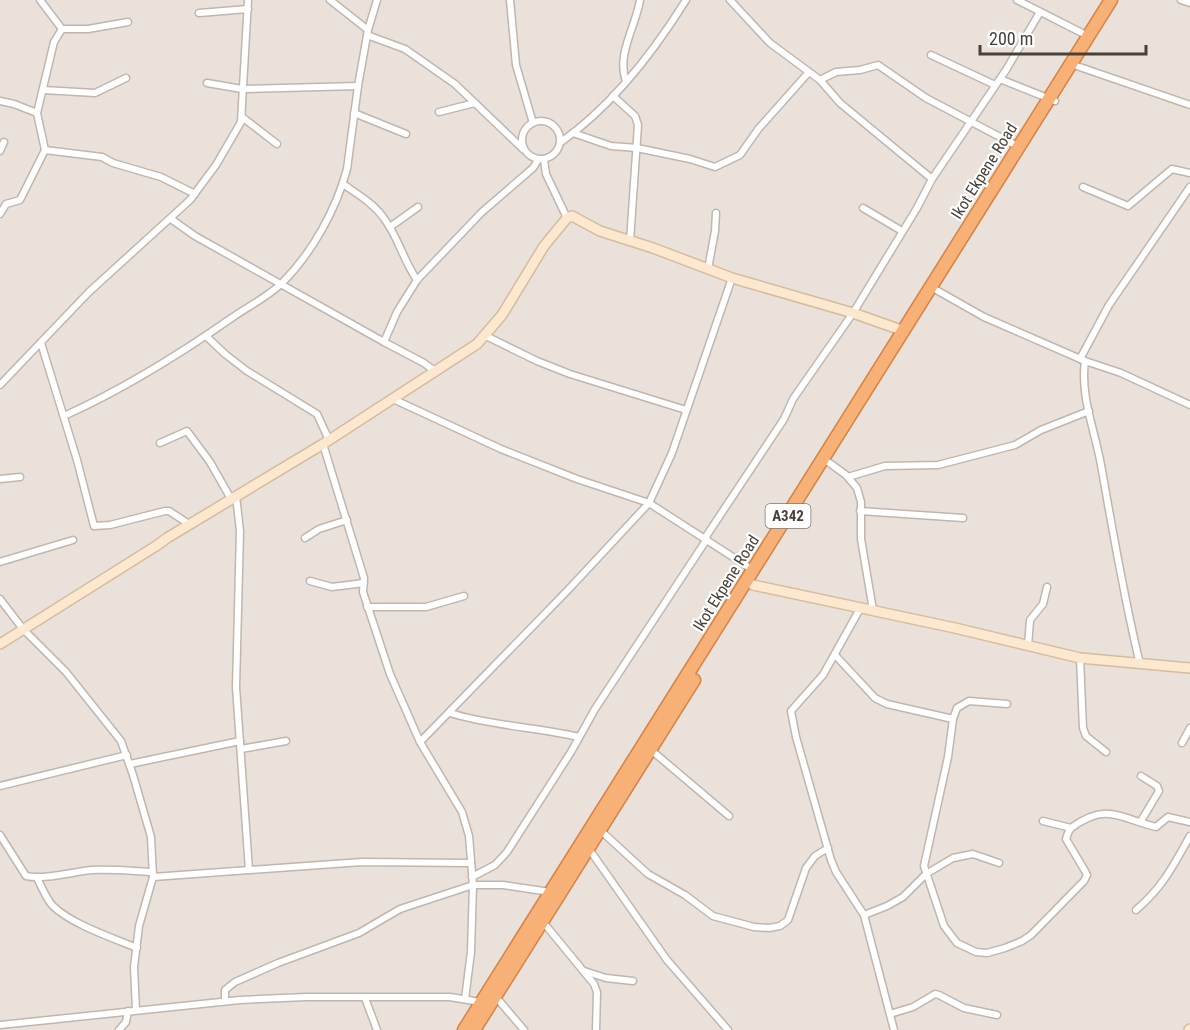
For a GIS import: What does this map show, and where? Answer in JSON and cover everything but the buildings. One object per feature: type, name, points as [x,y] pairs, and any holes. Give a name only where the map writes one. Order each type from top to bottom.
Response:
[{"type":"highway","name":"Ikot Ekpene Road","points":[[1075,65],[1089,36],[1111,0]]},
{"type":"highway","name":"Ikot Ekpene Road","points":[[464,1030],[826,461],[1052,100],[1119,0]]},
{"type":"highway","name":"Ikot Ekpene Road","points":[[474,1030],[753,585],[904,331],[933,289],[1019,147],[1052,100]]},
{"type":"street","points":[[40,0],[62,29]]},
{"type":"street","points":[[0,385],[89,292],[171,219],[195,194],[216,165],[242,117],[248,0]]},
{"type":"street","points":[[330,0],[368,33],[405,49],[455,84],[523,149],[541,160],[567,218]]},
{"type":"street","points":[[64,416],[109,395],[206,336],[281,284],[314,241],[327,220],[347,169],[358,86],[377,0]]},
{"type":"street","points":[[510,0],[516,65],[533,123]]},
{"type":"street","points":[[626,81],[623,68],[630,29],[640,0]]},
{"type":"street","points":[[384,342],[397,312],[417,280],[482,212],[541,160],[557,152],[561,142],[613,96],[659,40],[686,0]]},
{"type":"street","points":[[730,0],[770,43],[820,80],[840,103],[932,179]]},
{"type":"street","points":[[1017,0],[1089,36]]},
{"type":"street","points":[[1181,0],[1190,3]]},
{"type":"street","points":[[199,13],[248,9]]},
{"type":"street","points":[[472,877],[495,865],[507,852],[595,709],[784,420],[793,399],[853,313],[917,208],[932,179],[1000,79],[1040,12]]},
{"type":"street","points":[[62,29],[88,29],[129,22]]},
{"type":"street","points":[[0,214],[6,204],[20,200],[45,150],[37,113],[54,42],[62,29]]},
{"type":"street","points":[[931,55],[995,85]]},
{"type":"street","points":[[820,80],[837,72],[860,70],[876,64],[926,98],[1019,147]]},
{"type":"street","points":[[1075,65],[1190,105]]},
{"type":"street","points":[[573,133],[611,146],[637,148],[690,159],[712,167],[734,159],[745,150],[759,128],[809,72]]},
{"type":"street","points":[[42,90],[95,93],[126,78]]},
{"type":"street","points":[[1000,79],[1052,100]]},
{"type":"street","points":[[207,84],[242,89],[358,86]]},
{"type":"street","points":[[613,96],[637,120],[630,241]]},
{"type":"street","points":[[0,101],[37,113]]},
{"type":"street","points":[[439,112],[475,103]]},
{"type":"street","points":[[354,113],[406,134]]},
{"type":"street","points":[[242,117],[277,144]]},
{"type":"street","points":[[523,149],[523,133],[533,123],[543,121],[553,124],[559,132],[561,142]]},
{"type":"street","points":[[0,150],[4,142]]},
{"type":"street","points":[[45,150],[102,157],[113,163],[161,177],[195,194]]},
{"type":"street","points":[[1083,187],[1131,205],[1172,169],[1190,173]]},
{"type":"street","points":[[343,184],[373,205],[390,227],[417,280]]},
{"type":"street","points":[[1140,664],[1128,615],[1101,464],[1089,411],[1083,360],[1109,305],[1190,187]]},
{"type":"street","points":[[390,227],[418,207]]},
{"type":"street","points":[[863,208],[902,231]]},
{"type":"street","points":[[708,269],[716,213]]},
{"type":"street","points":[[0,644],[461,356],[486,336],[502,315],[544,246],[567,218],[572,216],[600,231],[732,278],[853,313],[904,331]]},
{"type":"street","points":[[171,219],[195,236],[424,363],[436,372]]},
{"type":"street","points":[[420,742],[649,503],[672,453],[732,278]]},
{"type":"street","points":[[933,289],[984,317],[1083,360],[1121,373],[1190,405]]},
{"type":"street","points":[[206,336],[247,370],[317,414],[364,578],[363,592],[367,607],[390,674],[420,742],[462,812],[469,836],[473,885],[471,951],[465,999]]},
{"type":"street","points":[[486,336],[570,374],[686,410]]},
{"type":"street","points":[[41,343],[94,526],[110,525],[165,511],[169,511],[189,524]]},
{"type":"street","points":[[393,399],[501,449],[577,479],[649,503],[754,571]]},
{"type":"street","points":[[849,477],[885,466],[939,465],[984,453],[1022,442],[1041,430],[1089,411]]},
{"type":"street","points":[[160,443],[187,431],[234,498],[240,531],[236,687],[249,870]]},
{"type":"street","points":[[826,461],[849,477],[857,488],[861,502],[861,539],[873,610]]},
{"type":"street","points":[[0,479],[20,477]]},
{"type":"street","points":[[860,511],[963,518]]},
{"type":"street","points":[[305,538],[319,528],[347,520]]},
{"type":"street","points":[[0,562],[73,540]]},
{"type":"street","points":[[309,581],[332,587],[364,583]]},
{"type":"street","points":[[753,585],[1080,658],[1190,668]]},
{"type":"street","points":[[1028,646],[1030,620],[1043,604],[1047,588]]},
{"type":"street","points":[[367,607],[414,608],[440,604],[464,596]]},
{"type":"street","points":[[0,598],[23,629],[66,672],[121,741],[130,764],[151,837],[153,874],[139,926],[134,967],[136,1011]]},
{"type":"street","points":[[861,608],[823,675],[791,711],[796,737],[828,848],[836,872],[864,915],[894,1030]]},
{"type":"street","points":[[835,655],[875,698],[914,712],[952,719]]},
{"type":"street","points":[[1080,658],[1083,728],[1086,736],[1106,752]]},
{"type":"street","points":[[1007,704],[969,701],[957,708],[952,719],[948,757],[924,866],[944,926],[957,943],[976,952],[987,953],[1022,941],[1031,934],[1086,879],[1085,871],[1066,839],[1071,828],[1097,813],[1141,821],[1156,827],[1168,818],[1190,822]]},
{"type":"street","points":[[450,713],[486,723],[555,731],[579,737]]},
{"type":"street","points":[[1182,743],[1190,728]]},
{"type":"street","points":[[130,764],[240,741]]},
{"type":"street","points":[[241,749],[286,741]]},
{"type":"street","points":[[650,750],[729,816]]},
{"type":"street","points":[[0,786],[127,755]]},
{"type":"street","points":[[1141,776],[1157,786],[1160,791],[1141,821]]},
{"type":"street","points":[[1043,821],[1071,828]]},
{"type":"street","points":[[600,830],[648,874],[685,895],[713,916],[754,927],[780,926],[788,920],[806,868],[815,856],[828,848]]},
{"type":"street","points":[[0,835],[25,875],[37,878],[66,872],[95,870],[153,874],[362,862],[471,863]]},
{"type":"street","points":[[1136,910],[1154,895],[1164,882],[1190,836]]},
{"type":"street","points":[[588,848],[667,960],[728,1030]]},
{"type":"street","points":[[864,915],[903,897],[926,874],[953,858],[973,854],[999,863]]},
{"type":"street","points":[[37,878],[51,903],[61,912],[98,932],[137,948]]},
{"type":"street","points":[[225,1001],[225,990],[235,982],[278,963],[359,933],[400,909],[473,885],[503,885],[550,892]]},
{"type":"street","points":[[543,921],[594,984],[597,992],[596,1030]]},
{"type":"street","points":[[583,971],[606,978],[633,981]]},
{"type":"street","points":[[890,1014],[913,1008],[935,994],[939,994],[964,1008],[997,1015]]},
{"type":"street","points":[[495,996],[524,1030]]},
{"type":"street","points":[[0,1025],[225,1001],[450,997],[481,1002]]},
{"type":"street","points":[[365,998],[376,1030]]},
{"type":"street","points":[[119,1030],[126,1022],[128,1011]]},
{"type":"shaded area","points":[[0,0],[1190,0],[1190,1030],[0,1030]]}]
